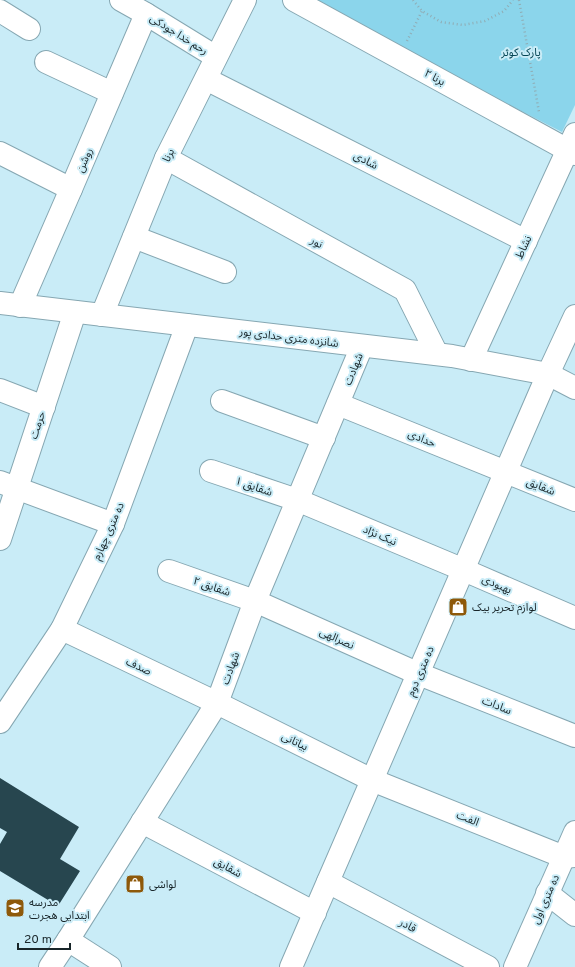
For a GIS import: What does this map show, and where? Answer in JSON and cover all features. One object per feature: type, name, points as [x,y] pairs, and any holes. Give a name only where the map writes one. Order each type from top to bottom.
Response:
[{"type":"street","name":"رحم خدا جودکی","points":[[121,0],[216,57]]},
{"type":"street","name":"برنا","points":[[102,315],[166,158],[246,0]]},
{"type":"street","name":"برنا ۲","points":[[294,0],[543,137],[572,146]]},
{"type":"street","points":[[0,10],[29,29]]},
{"type":"street","name":"روشن","points":[[10,304],[71,189],[146,14]]},
{"type":"street","points":[[46,62],[112,93]]},
{"type":"street","name":"شادی","points":[[206,79],[526,241]]},
{"type":"street","name":"نشاط","points":[[472,360],[526,241],[572,146]]},
{"type":"street","points":[[0,153],[71,189]]},
{"type":"street","name":"نور","points":[[166,158],[405,290],[437,354]]},
{"type":"street","points":[[134,237],[225,272]]},
{"type":"street","name":"شانزده متری حدادی پور","points":[[10,304],[452,356],[548,374],[575,388]]},
{"type":"street","name":"حرمت","points":[[0,539],[8,486],[44,407],[75,312]]},
{"type":"street","name":"ده متری دوم","points":[[291,967],[548,374],[575,316]]},
{"type":"street","name":"ده متری چهارم","points":[[0,722],[62,629],[113,524],[187,325]]},
{"type":"street","name":"شهادت","points":[[50,967],[217,703],[255,601],[362,346]]},
{"type":"street","points":[[0,390],[44,407]]},
{"type":"street","points":[[222,401],[324,438]]},
{"type":"street","name":"حدادی","points":[[338,404],[506,472]]},
{"type":"street","name":"شقایق ۱","points":[[211,471],[297,500]]},
{"type":"street","name":"شقایق","points":[[506,472],[575,500]]},
{"type":"street","points":[[8,486],[113,524]]},
{"type":"street","name":"نیک نژاد","points":[[297,500],[464,570]]},
{"type":"street","name":"بهبودی","points":[[464,570],[575,618]]},
{"type":"street","name":"شقایق ۲","points":[[169,571],[255,601]]},
{"type":"street","name":"نصرالهی","points":[[255,601],[419,674]]},
{"type":"street","name":"صدف","points":[[62,629],[217,703]]},
{"type":"street","name":"سادات","points":[[419,674],[575,736]]},
{"type":"street","name":"بیاتانی","points":[[217,703],[372,780]]},
{"type":"street","name":"الفت","points":[[372,780],[569,856]]},
{"type":"street","name":"شقایق","points":[[142,822],[315,913]]},
{"type":"street","name":"ده متری اول","points":[[514,967],[547,893],[569,856],[575,832]]},
{"type":"street","name":"قادر","points":[[328,882],[488,967]]},
{"type":"street","points":[[547,893],[575,915]]},
{"type":"street","points":[[68,940],[110,967]]},
{"type":"path","points":[[413,0],[422,11],[441,22],[463,25],[485,21],[504,11],[513,0]]},
{"type":"path","points":[[519,0],[543,137]]},
{"type":"path","points":[[399,58],[422,11]]},
{"type":"green space","name":"پارک کوثر","points":[[305,0],[575,0],[575,105],[562,132]]},
{"type":"building","points":[[0,778],[79,827],[60,859],[80,871],[58,906],[0,871],[0,844],[7,832],[0,828]]},
{"type":"place","name":"لوازم تحریر بیک","points":[[458,607]]},
{"type":"place","name":"لواشی","points":[[135,884]]},
{"type":"place","name":"مدرسه ابتدایی هجرت","points":[[15,908]]}]
